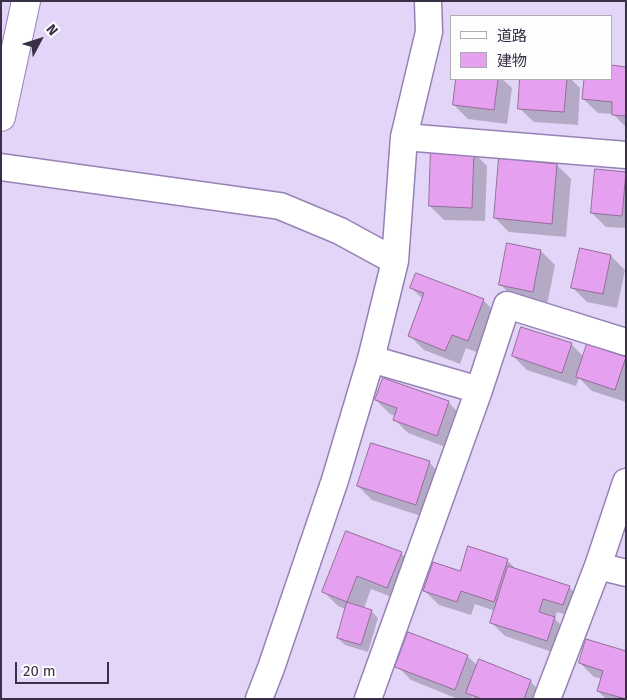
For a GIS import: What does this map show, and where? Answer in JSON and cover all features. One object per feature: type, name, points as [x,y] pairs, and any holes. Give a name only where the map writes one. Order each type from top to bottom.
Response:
[{"type":"street","points":[[1,117],[26,1]]},
{"type":"street","points":[[259,699],[272,668],[332,489],[371,359],[395,261],[404,137],[429,32],[428,1]]},
{"type":"street","points":[[404,137],[626,155]]},
{"type":"street","points":[[1,167],[280,206],[340,231],[395,261]]},
{"type":"street","points":[[368,699],[507,305],[626,342]]},
{"type":"street","points":[[371,359],[478,390]]},
{"type":"street","points":[[547,699],[598,566],[626,482]]},
{"type":"street","points":[[598,566],[626,573]]},
{"type":"building","points":[[612,65],[626,67],[626,116],[612,115],[612,102],[582,99],[584,80],[612,80]]},
{"type":"building","points":[[456,80],[498,80],[494,110],[453,105]]},
{"type":"building","points":[[520,80],[567,80],[564,112],[518,109]]},
{"type":"building","points":[[431,148],[474,151],[472,208],[429,206]]},
{"type":"building","points":[[499,158],[557,164],[552,224],[494,218]]},
{"type":"building","points":[[595,169],[626,172],[622,216],[591,213]]},
{"type":"building","points":[[507,243],[541,250],[533,292],[499,285]]},
{"type":"building","points":[[580,248],[611,255],[603,294],[571,288]]},
{"type":"building","points":[[416,273],[484,299],[468,341],[452,335],[445,351],[408,336],[424,293],[410,288]]},
{"type":"building","points":[[521,327],[572,343],[562,373],[512,356]]},
{"type":"building","points":[[587,344],[626,357],[615,390],[576,377]]},
{"type":"building","points":[[383,378],[449,401],[437,436],[393,420],[397,408],[375,400]]},
{"type":"building","points":[[371,443],[430,461],[416,505],[357,486]]},
{"type":"building","points":[[346,531],[402,552],[387,588],[357,576],[347,602],[322,592]]},
{"type":"building","points":[[468,546],[508,559],[494,602],[461,591],[457,602],[423,591],[433,562],[460,571]]},
{"type":"building","points":[[508,566],[570,586],[563,605],[543,599],[539,612],[555,617],[547,641],[490,623]]},
{"type":"building","points":[[347,602],[372,610],[361,645],[337,638]]},
{"type":"building","points":[[408,632],[468,655],[455,690],[395,667]]},
{"type":"building","points":[[586,639],[626,651],[626,699],[597,691],[603,671],[579,663]]},
{"type":"building","points":[[479,659],[531,680],[524,699],[482,699],[466,693]]}]
